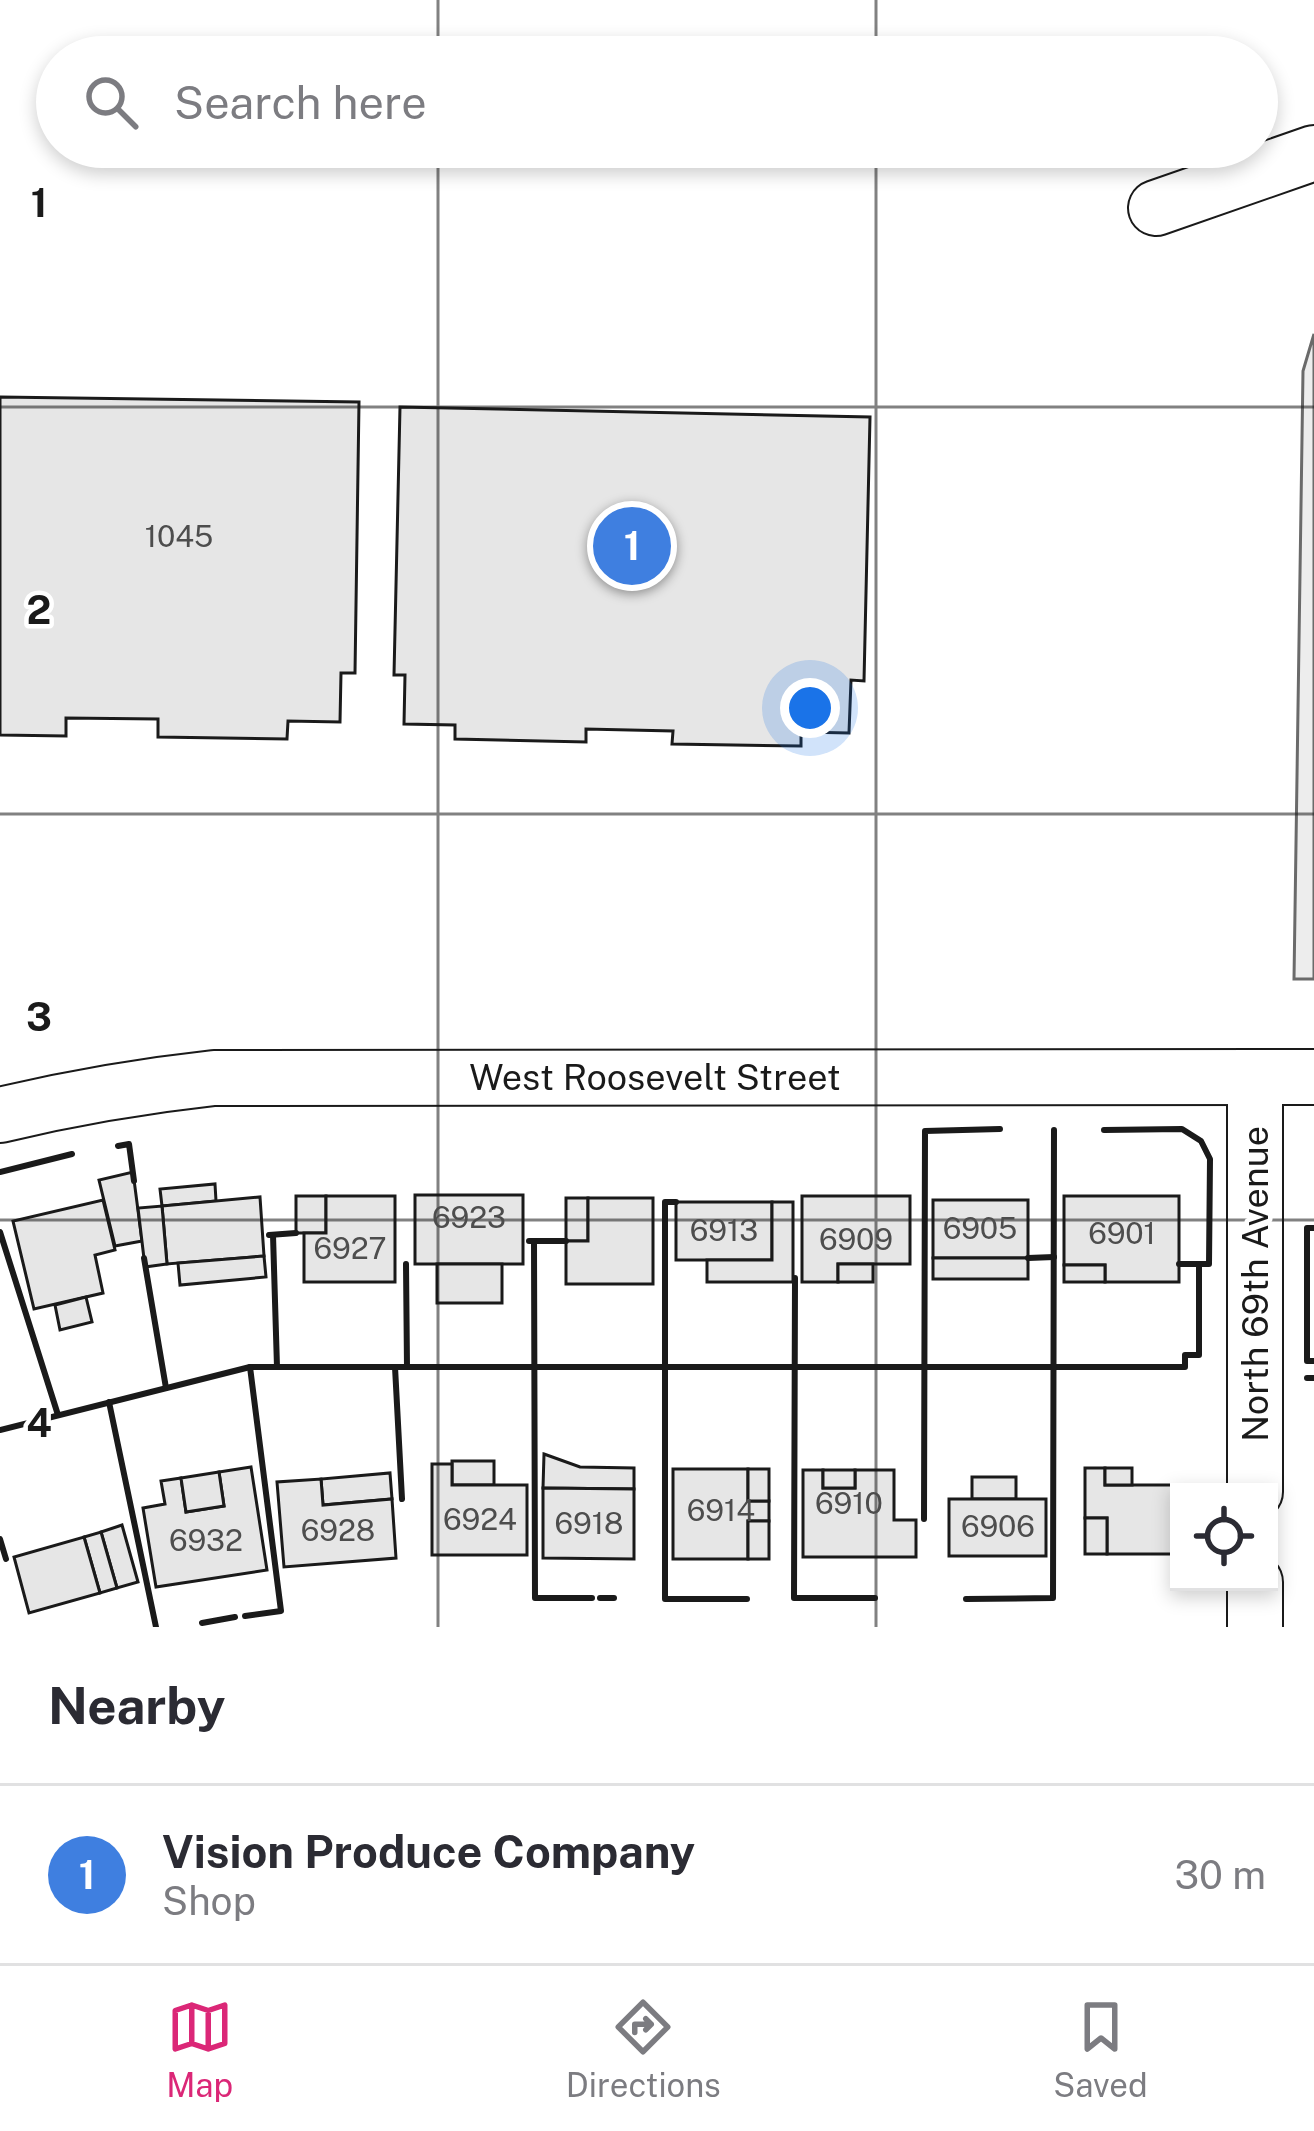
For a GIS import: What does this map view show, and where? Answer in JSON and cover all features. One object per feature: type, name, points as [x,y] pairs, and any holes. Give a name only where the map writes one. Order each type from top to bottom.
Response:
[{"type":"street","points":[[1278,166],[1314,153]]},
{"type":"street","points":[[1156,208],[1271,168]]},
{"type":"street","name":"North 69th Avenue","points":[[1255,1483],[1256,1077]]},
{"type":"street","name":"West Roosevelt Street","points":[[0,1115],[138,1087],[233,1078],[1314,1077]]},
{"type":"street","points":[[1255,1591],[1255,1627]]},
{"type":"shaded area","points":[[1314,334],[1314,979],[1294,979],[1303,371]]},
{"type":"building","points":[[0,397],[359,402],[355,673],[341,673],[340,722],[288,721],[287,739],[158,737],[158,719],[66,718],[66,736],[0,735]]},
{"type":"building","points":[[400,407],[870,417],[864,681],[851,680],[849,733],[801,732],[801,746],[672,744],[673,731],[586,729],[586,742],[455,739],[455,725],[404,724],[405,675],[394,675]]},
{"type":"building","points":[[133,1172],[142,1241],[115,1246],[99,1180]]},
{"type":"building","points":[[215,1184],[216,1201],[162,1206],[160,1189]]},
{"type":"building","points":[[415,1195],[523,1195],[523,1264],[415,1264]]},
{"type":"building","points":[[296,1196],[326,1196],[326,1233],[296,1233]]},
{"type":"building","points":[[326,1196],[395,1196],[395,1282],[304,1282],[304,1233],[326,1233]]},
{"type":"building","points":[[802,1196],[910,1196],[910,1264],[838,1264],[838,1282],[802,1282]]},
{"type":"building","points":[[1064,1196],[1179,1196],[1179,1282],[1105,1282],[1105,1265],[1064,1265]]},
{"type":"building","points":[[260,1197],[264,1256],[167,1264],[162,1206]]},
{"type":"building","points":[[566,1198],[588,1198],[588,1241],[566,1241]]},
{"type":"building","points":[[588,1198],[653,1198],[653,1284],[566,1284],[566,1241],[588,1241]]},
{"type":"building","points":[[103,1200],[115,1250],[95,1255],[103,1293],[34,1309],[13,1221]]},
{"type":"building","points":[[933,1200],[1028,1200],[1028,1258],[933,1258]]},
{"type":"building","points":[[676,1202],[772,1202],[772,1260],[676,1260]]},
{"type":"building","points":[[772,1202],[793,1202],[793,1282],[707,1282],[707,1260],[772,1260]]},
{"type":"building","points":[[162,1206],[167,1264],[145,1267],[138,1208]]},
{"type":"building","points":[[264,1256],[266,1277],[180,1285],[178,1263]]},
{"type":"building","points":[[933,1258],[1028,1258],[1028,1279],[933,1279]]},
{"type":"building","points":[[437,1264],[502,1264],[502,1303],[437,1303]]},
{"type":"building","points":[[838,1264],[873,1264],[873,1282],[838,1282]]},
{"type":"building","points":[[1064,1265],[1105,1265],[1105,1282],[1064,1282]]},
{"type":"building","points":[[86,1297],[92,1322],[60,1330],[55,1305]]},
{"type":"building","points":[[544,1454],[580,1467],[634,1468],[634,1489],[543,1488]]},
{"type":"building","points":[[452,1461],[494,1461],[494,1485],[452,1485]]},
{"type":"building","points":[[432,1464],[452,1464],[452,1485],[527,1485],[527,1555],[432,1555]]},
{"type":"building","points":[[251,1467],[267,1570],[156,1587],[143,1508],[165,1504],[161,1481],[181,1478],[186,1512],[224,1506],[219,1472]]},
{"type":"building","points":[[1085,1468],[1105,1468],[1105,1485],[1170,1485],[1170,1554],[1107,1554],[1107,1518],[1085,1518]]},
{"type":"building","points":[[1105,1468],[1132,1468],[1132,1485],[1105,1485]]},
{"type":"building","points":[[673,1469],[748,1469],[748,1501],[769,1501],[769,1521],[748,1521],[748,1559],[673,1559]]},
{"type":"building","points":[[748,1469],[769,1469],[769,1501],[748,1501]]},
{"type":"building","points":[[803,1470],[823,1470],[823,1488],[855,1488],[855,1470],[894,1470],[894,1520],[916,1520],[916,1557],[803,1557]]},
{"type":"building","points":[[823,1470],[855,1470],[855,1488],[823,1488]]},
{"type":"building","points":[[219,1472],[224,1506],[186,1512],[181,1478]]},
{"type":"building","points":[[390,1473],[392,1499],[323,1505],[321,1479]]},
{"type":"building","points":[[972,1477],[1016,1477],[1016,1499],[972,1499]]},
{"type":"building","points":[[321,1479],[323,1505],[392,1499],[396,1558],[284,1567],[277,1482]]},
{"type":"building","points":[[543,1488],[634,1489],[634,1559],[543,1558]]},
{"type":"building","points":[[949,1499],[1046,1499],[1046,1556],[949,1556]]},
{"type":"building","points":[[1085,1518],[1107,1518],[1107,1554],[1085,1554]]},
{"type":"building","points":[[748,1521],[769,1521],[769,1559],[748,1559]]},
{"type":"building","points":[[122,1525],[138,1582],[117,1588],[101,1532]]},
{"type":"building","points":[[101,1532],[117,1588],[100,1593],[84,1537]]},
{"type":"building","points":[[84,1537],[100,1593],[29,1613],[14,1557]]},
{"type":"wall","points":[[924,1519],[925,1131],[1000,1129]]},
{"type":"wall","points":[[1104,1130],[1182,1129],[1201,1141],[1210,1159],[1209,1264],[1179,1264]]},
{"type":"wall","points":[[966,1599],[1053,1598],[1054,1130]]},
{"type":"wall","points":[[118,1146],[129,1144],[134,1181]]},
{"type":"wall","points":[[0,1172],[72,1154]]},
{"type":"wall","points":[[676,1202],[665,1202],[665,1599],[747,1599]]},
{"type":"wall","points":[[1314,1228],[1307,1228],[1307,1361],[1314,1361]]},
{"type":"wall","points":[[0,1232],[58,1415]]},
{"type":"wall","points":[[269,1235],[296,1233]]},
{"type":"wall","points":[[273,1235],[277,1367]]},
{"type":"wall","points":[[529,1241],[566,1241]]},
{"type":"wall","points":[[534,1241],[535,1598],[592,1598]]},
{"type":"wall","points":[[1028,1258],[1054,1257]]},
{"type":"wall","points":[[144,1258],[166,1388]]},
{"type":"wall","points":[[406,1264],[407,1367]]},
{"type":"wall","points":[[0,1430],[250,1367],[1185,1367],[1185,1355],[1199,1355],[1199,1264]]},
{"type":"wall","points":[[795,1278],[794,1598],[875,1598]]},
{"type":"wall","points":[[245,1616],[281,1611],[250,1367]]},
{"type":"wall","points":[[395,1367],[402,1499]]},
{"type":"wall","points":[[1307,1378],[1314,1378]]},
{"type":"wall","points":[[109,1402],[156,1627]]},
{"type":"wall","points":[[0,1539],[6,1559]]},
{"type":"wall","points":[[600,1598],[614,1598]]},
{"type":"wall","points":[[202,1623],[235,1617]]},
{"type":"place","name":"Vision Produce Company","points":[[632,546]]}]
